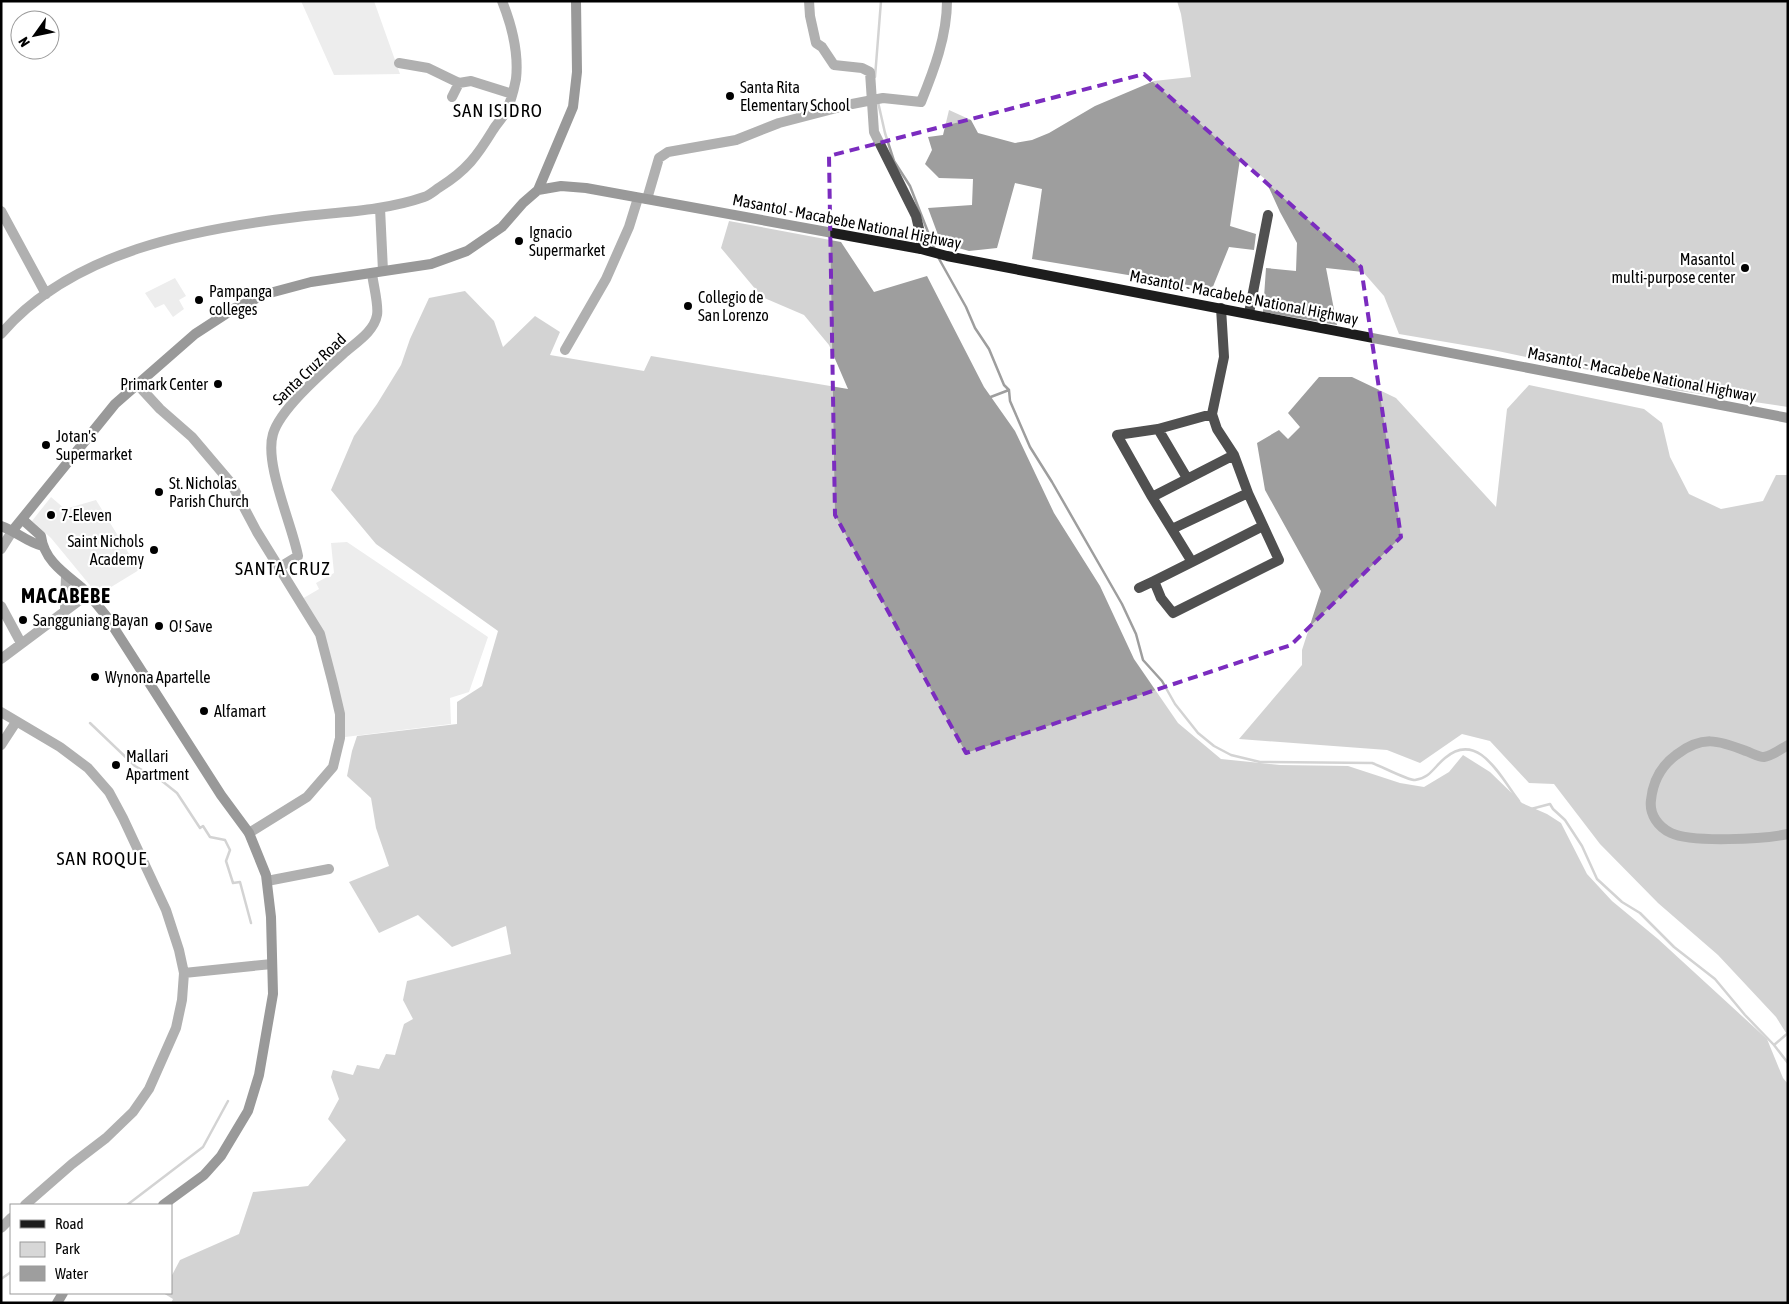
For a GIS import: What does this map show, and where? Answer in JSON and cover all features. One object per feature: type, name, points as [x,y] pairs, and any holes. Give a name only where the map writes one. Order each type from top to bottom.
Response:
[{"type":"main road","points":[[13,530],[115,404],[195,334],[235,308],[266,294],[311,282],[432,264],[467,251],[502,227],[523,203],[538,190],[573,107],[577,72],[576,1]]},
{"type":"main road","name":"Masantol - Macabebe National Highway","points":[[538,190],[561,186],[586,188],[643,198],[923,250],[1788,418]]},
{"type":"main road","points":[[22,519],[41,536],[43,546],[66,576],[88,594],[107,617],[221,795],[249,833],[266,875],[271,917],[273,994],[264,1052],[248,1111],[221,1156],[204,1175],[164,1204]]},
{"type":"main road","points":[[1,526],[13,530],[34,544],[43,546]]},
{"type":"street","points":[[1,334],[12,322],[46,294],[71,278],[113,258],[159,242],[218,227],[380,208],[425,196],[457,177],[476,157],[506,111],[512,94],[516,78],[514,36],[502,1]]},
{"type":"street","points":[[809,1],[810,16],[816,42],[822,47],[834,65],[862,68],[870,72],[877,100],[874,132],[916,216],[923,250]]},
{"type":"street","points":[[565,350],[606,279],[659,158],[668,152],[736,140],[779,123],[828,109],[877,100],[921,102],[932,74],[946,26],[947,1]]},
{"type":"street","points":[[400,63],[428,68],[460,83],[471,81],[512,94]]},
{"type":"street","points":[[452,98],[460,83]]},
{"type":"street","points":[[380,208],[383,271]]},
{"type":"street","points":[[1,212],[46,294]]},
{"type":"street","points":[[1249,313],[1268,215]]},
{"type":"street","name":"Santa Cruz Road","points":[[280,567],[298,556],[271,454],[272,435],[279,418],[312,383],[372,328],[377,314],[372,273]]},
{"type":"street","points":[[1154,581],[1161,598],[1173,613],[1279,560],[1248,493],[1234,455],[1217,429],[1212,414],[1224,357],[1221,308]]},
{"type":"street","points":[[137,384],[160,409],[192,437],[231,484],[257,532],[320,634],[340,714],[340,738],[333,767],[307,797],[249,833]]},
{"type":"street","points":[[1192,562],[1117,435],[1158,429],[1212,414]]},
{"type":"street","points":[[1158,429],[1187,478]]},
{"type":"street","points":[[1152,497],[1234,455]]},
{"type":"street","points":[[1172,529],[1248,493]]},
{"type":"street","points":[[1139,588],[1263,526]]},
{"type":"street","points":[[1,549],[13,530]]},
{"type":"street","points":[[65,610],[66,576]]},
{"type":"street","points":[[1,659],[88,594]]},
{"type":"street","points":[[1,606],[21,643]]},
{"type":"street","points":[[1,712],[60,747],[88,768],[109,792],[166,910],[179,950],[184,973],[182,1000],[176,1028],[149,1089],[133,1112],[106,1138],[72,1164],[26,1204]]},
{"type":"street","points":[[1,745],[16,722]]},
{"type":"street","points":[[1788,745],[1766,757],[1757,756],[1716,740],[1704,740],[1692,745],[1665,764],[1657,776],[1652,793],[1652,813],[1657,823],[1663,829],[1682,837],[1743,839],[1788,834]]},
{"type":"street","points":[[267,881],[329,868]]},
{"type":"street","points":[[184,973],[272,964]]},
{"type":"street","points":[[1,1228],[10,1219]]},
{"type":"highlighted area","points":[[1144,74],[1361,267],[1401,537],[1291,645],[966,753],[835,515],[829,156]]},
{"type":"green space","points":[[301,1],[374,1],[400,74],[334,75]]},
{"type":"green space","points":[[175,278],[186,296],[179,300],[184,309],[173,317],[164,304],[155,308],[145,293]]},
{"type":"green space","points":[[51,497],[65,509],[96,500],[139,570],[98,595],[51,538],[32,521]]},
{"type":"green space","points":[[347,542],[488,637],[469,692],[450,698],[451,724],[345,737],[341,699],[302,599],[319,589],[316,583],[334,573],[331,543]]},
{"type":"water","points":[[1177,1],[1788,1],[1788,407],[1673,390],[1641,381],[1493,350],[1399,334],[1384,296],[1363,272],[1326,268],[1337,325],[1263,312],[1266,268],[1296,271],[1297,243],[1265,179],[1240,159],[1230,226],[1256,234],[1254,250],[1229,247],[1212,289],[1032,259],[1042,189],[1015,183],[997,248],[969,251],[941,243],[928,208],[972,205],[973,179],[939,178],[925,164],[932,150],[928,137],[943,135],[949,110],[971,120],[978,133],[1015,143],[1032,140],[1049,133],[1095,106],[1154,81],[1191,77],[1181,14]]},
{"type":"water","points":[[729,221],[841,242],[874,292],[927,276],[984,387],[1015,431],[1054,513],[1100,586],[1134,659],[1178,723],[1221,759],[1280,765],[1348,766],[1400,783],[1424,787],[1449,772],[1463,755],[1490,772],[1522,803],[1547,814],[1561,823],[1587,874],[1612,901],[1658,939],[1767,1039],[1783,1078],[1788,1084],[1788,1303],[171,1303],[173,1299],[165,1294],[172,1294],[172,1275],[180,1260],[239,1234],[253,1192],[308,1186],[346,1140],[328,1119],[339,1099],[331,1077],[333,1070],[353,1075],[357,1065],[379,1069],[386,1054],[395,1055],[404,1024],[413,1019],[403,1000],[407,981],[511,954],[506,926],[452,947],[418,915],[379,933],[349,882],[389,866],[376,828],[371,798],[347,776],[357,736],[457,724],[457,702],[482,686],[498,631],[376,544],[331,490],[354,436],[377,404],[401,365],[410,339],[429,298],[465,291],[494,321],[503,347],[535,316],[560,332],[550,355],[644,371],[651,356],[848,389],[829,345],[804,315],[762,297],[721,248]]},
{"type":"water","points":[[1319,377],[1352,377],[1396,398],[1496,507],[1507,409],[1529,385],[1644,409],[1662,423],[1670,457],[1689,494],[1721,509],[1763,501],[1776,475],[1788,475],[1788,1036],[1776,1017],[1718,955],[1658,903],[1600,844],[1554,784],[1529,783],[1490,741],[1462,734],[1420,763],[1387,750],[1239,739],[1302,665],[1302,650],[1321,591],[1265,490],[1257,443],[1279,430],[1288,439],[1300,427],[1288,413]]},
{"type":"waterway","points":[[875,77],[881,1]]},
{"type":"waterway","points":[[878,102],[894,161],[910,186],[935,250]]},
{"type":"waterway","points":[[938,257],[966,307],[975,328],[989,349],[1004,385],[1009,390],[1010,401],[1030,447],[1122,604],[1136,634],[1143,660],[1162,681],[1175,704],[1198,733],[1214,746],[1231,755],[1260,762],[1372,763],[1412,780],[1428,775],[1445,758],[1457,751],[1469,750],[1479,753],[1488,761],[1519,801]]},
{"type":"waterway","points":[[988,398],[1009,390]]},
{"type":"waterway","points":[[90,723],[135,766],[149,774],[152,773],[177,793],[200,828],[203,826],[210,837],[225,840],[230,850],[226,861],[233,883],[240,882],[251,923]]},
{"type":"waterway","points":[[1531,809],[1550,804],[1565,820],[1582,846],[1597,879],[1622,902],[1640,913],[1674,947],[1715,979],[1788,1063]]},
{"type":"waterway","points":[[1774,1045],[1788,1033]]},
{"type":"waterway","points":[[128,1204],[203,1147],[228,1101]]},
{"type":"waterway","points":[[1,1279],[10,1273]]},
{"type":"place","name":"Santa Rita Elementary School","points":[[730,96]]},
{"type":"place","name":"Ignacio Supermarket","points":[[519,241]]},
{"type":"place","name":"Masantol multi-purpose center","points":[[1745,268]]},
{"type":"place","name":"Pampanga colleges","points":[[199,300]]},
{"type":"place","name":"Collegio de San Lorenzo","points":[[688,306]]},
{"type":"place","name":"Primark Center","points":[[218,384]]},
{"type":"place","name":"Jotan's Supermarket","points":[[46,445]]},
{"type":"place","name":"St. Nicholas Parish Church","points":[[159,492]]},
{"type":"place","name":"7-Eleven","points":[[51,515]]},
{"type":"place","name":"Saint Nichols Academy","points":[[154,550]]},
{"type":"place","name":"Sangguniang Bayan","points":[[23,620]]},
{"type":"place","name":"O! Save","points":[[159,626]]},
{"type":"place","name":"Wynona Apartelle","points":[[95,677]]},
{"type":"place","name":"Alfamart","points":[[204,711]]},
{"type":"place","name":"Mallari Apartment","points":[[116,765]]},
{"type":"district","name":"SAN ISIDRO","points":[[498,110]]},
{"type":"district","name":"SANTA CRUZ","points":[[283,568]]},
{"type":"district","name":"MACABEBE","points":[[66,595]]},
{"type":"district","name":"SAN ROQUE","points":[[102,858]]}]
